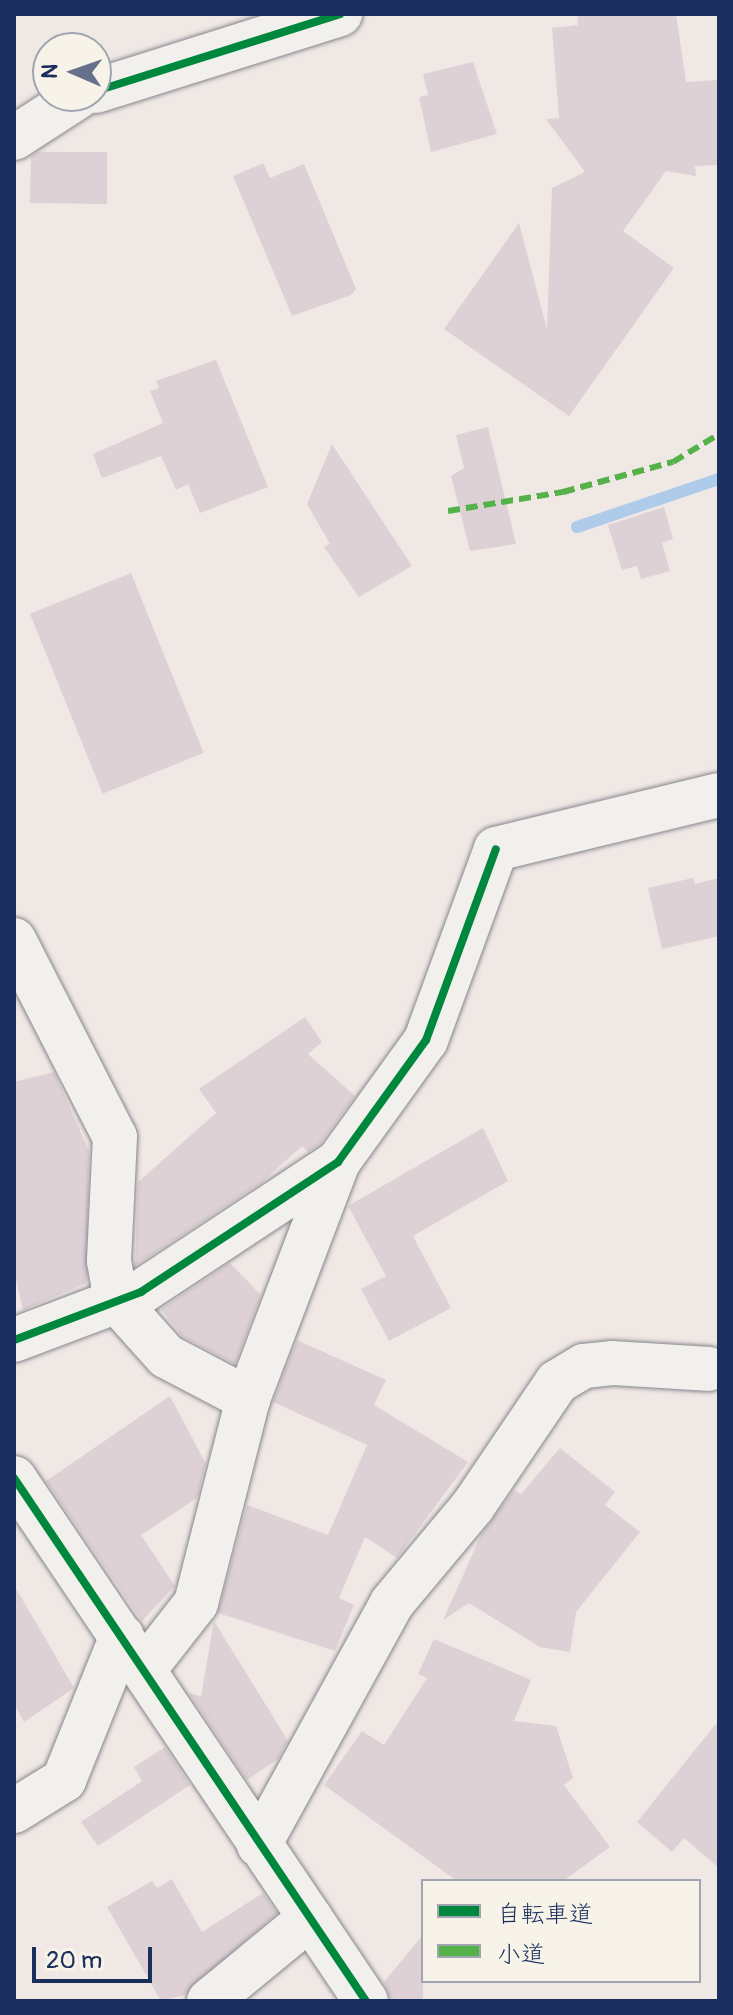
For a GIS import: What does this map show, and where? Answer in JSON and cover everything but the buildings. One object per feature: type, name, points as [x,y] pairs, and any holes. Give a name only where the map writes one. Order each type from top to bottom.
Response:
[{"type":"street","points":[[112,86],[340,14]]},
{"type":"street","points":[[14,138],[54,112]]},
{"type":"street","points":[[14,1811],[64,1780],[134,1651],[196,1603],[248,1399],[338,1162],[426,1040],[450,992],[496,849],[719,795]]},
{"type":"street","points":[[14,940],[115,1137],[109,1261],[116,1300],[166,1356],[248,1399]]},
{"type":"street","points":[[14,1340],[141,1292],[338,1162]]},
{"type":"street","points":[[259,1845],[392,1603],[473,1506],[557,1382],[584,1366],[612,1363],[709,1369]]},
{"type":"street","points":[[14,1478],[134,1651],[259,1845],[366,2001]]},
{"type":"street","points":[[209,2001],[310,1918]]},
{"type":"waterway","points":[[577,527],[719,479]]},
{"type":"marked path","points":[[448,511],[563,492],[673,462],[719,434]]},
{"type":"cycle path","points":[[112,86],[340,14]]},
{"type":"cycle path","points":[[14,1340],[141,1292],[338,1162],[426,1040],[496,849]]},
{"type":"cycle path","points":[[14,1478],[366,2001]]}]
